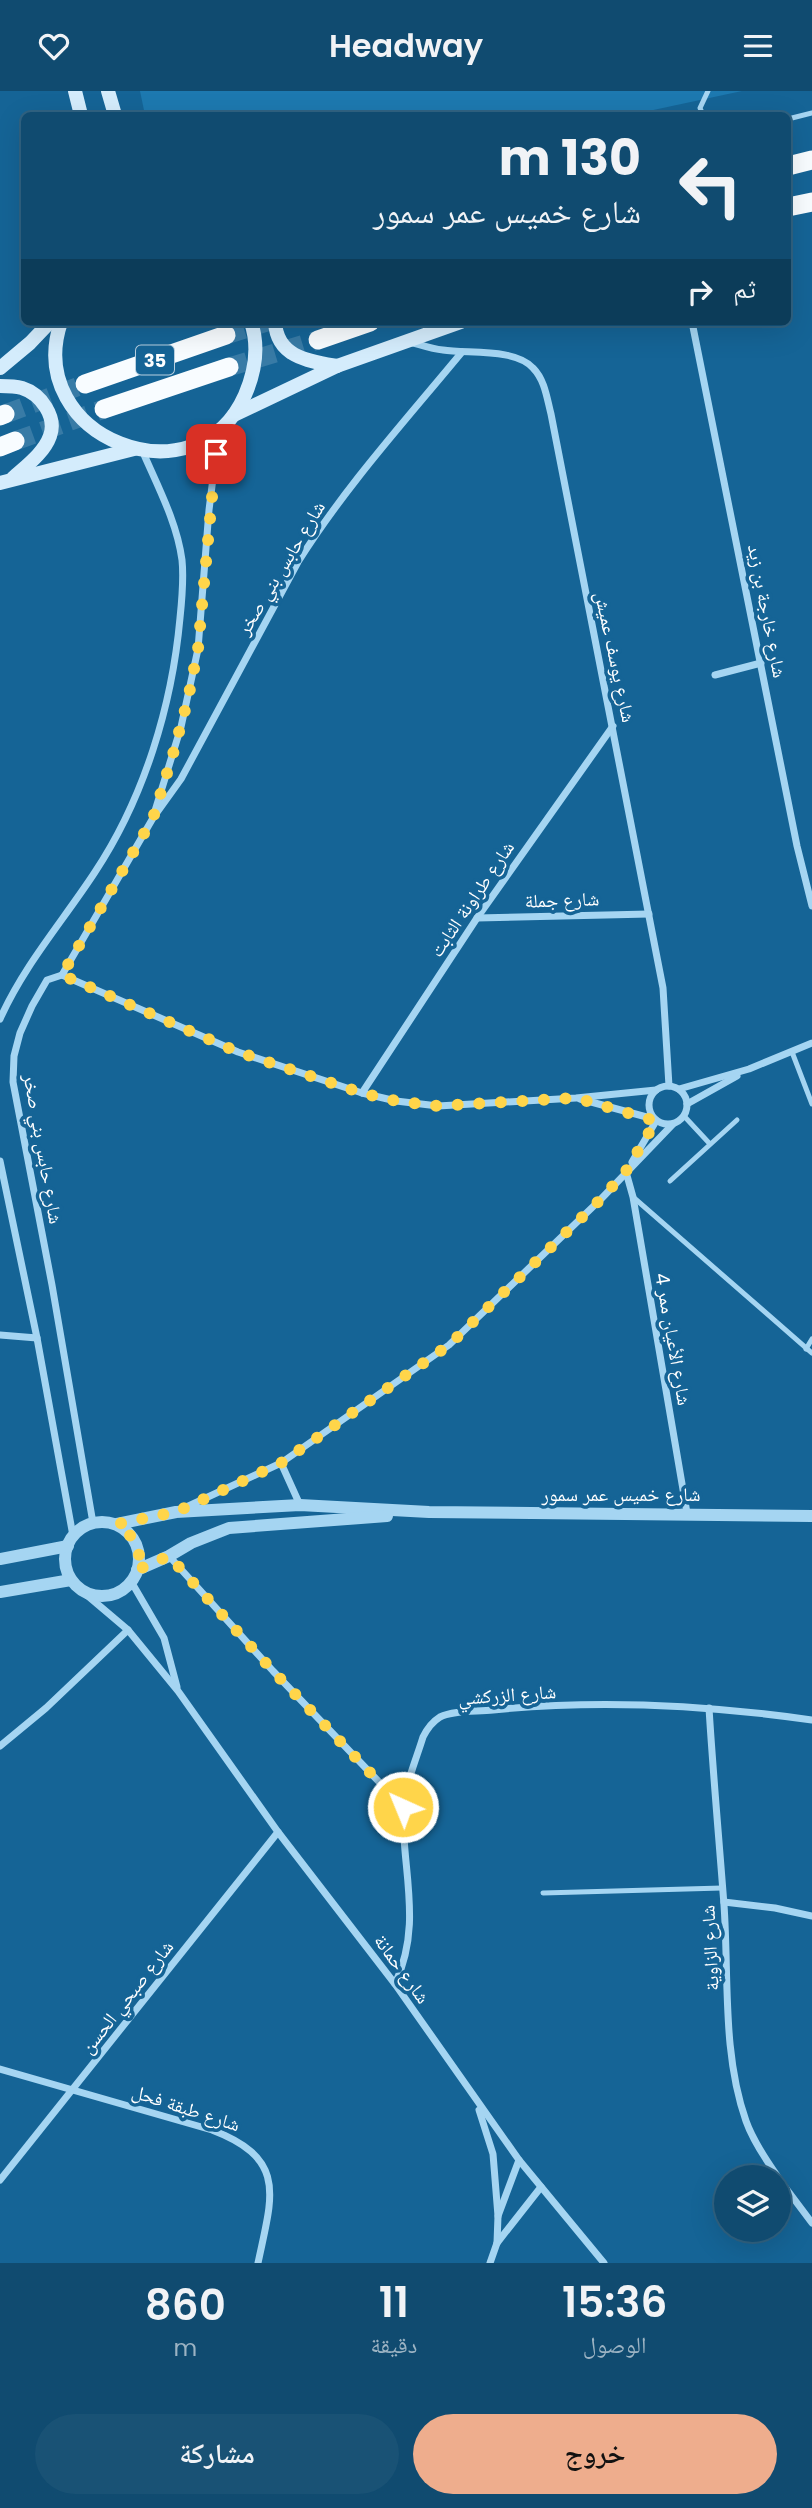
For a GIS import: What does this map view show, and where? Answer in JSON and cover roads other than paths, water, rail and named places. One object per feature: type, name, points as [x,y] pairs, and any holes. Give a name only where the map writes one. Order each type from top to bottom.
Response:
[{"type":"highway","points":[[791,165],[812,160]]},
{"type":"highway","points":[[791,206],[812,202]]},
{"type":"highway","points":[[318,340],[358,326]]},
{"type":"highway","name":"35","points":[[85,384],[226,335]]},
{"type":"highway","name":"35","points":[[104,409],[229,367]]},
{"type":"main road","points":[[75,91],[80,112]]},
{"type":"main road","points":[[108,91],[114,112]]},
{"type":"main road","points":[[0,368],[46,326]]},
{"type":"main road","points":[[60,326],[56,352],[59,375],[66,396],[79,415],[94,431],[114,442],[139,450],[156,451],[183,447],[208,436],[232,415],[251,382],[255,364],[252,326]]},
{"type":"main road","points":[[276,326],[279,340],[290,353],[311,361],[337,366]]},
{"type":"main road","points":[[232,415],[337,366],[450,326]]},
{"type":"main road","points":[[0,386],[22,388],[36,395],[46,408],[52,429],[47,442],[7,480]]},
{"type":"main road","points":[[7,480],[139,450]]},
{"type":"street","name":"شارع خارجة بن زيد","points":[[693,326],[797,846],[812,906]]},
{"type":"street","name":"شارع يوسف عميش","points":[[408,341],[430,348],[489,353],[519,359],[531,365],[544,386],[663,988],[669,1086]]},
{"type":"street","name":"شارع حابس بني صخر","points":[[93,1524],[52,1285],[13,1081],[14,1056],[20,1033],[47,980],[62,975],[153,818],[181,779],[317,531],[368,464],[462,352]]},
{"type":"street","name":"شارع حابس بني صخر","points":[[153,818],[183,717],[198,649],[209,510],[219,428]]},
{"type":"street","points":[[0,1019],[26,969],[113,843],[130,810],[149,762],[168,694],[179,634],[183,588],[182,559],[170,517],[139,450]]},
{"type":"street","points":[[715,675],[761,663]]},
{"type":"street","name":"شارع طراونة الثابت","points":[[362,1093],[477,918],[613,726]]},
{"type":"street","name":"شارع جملة","points":[[477,918],[649,914]]},
{"type":"street","points":[[62,975],[238,1052],[362,1093],[396,1101],[438,1106],[576,1098],[656,1090],[669,1086],[679,1090],[685,1096],[687,1104],[684,1116],[449,1345],[281,1463],[176,1512]]},
{"type":"street","points":[[679,1090],[749,1069],[812,1043]]},
{"type":"street","points":[[687,1104],[749,1069]]},
{"type":"street","points":[[655,1120],[649,1104],[656,1090]]},
{"type":"street","points":[[576,1098],[664,1124],[673,1124]]},
{"type":"street","points":[[626,1171],[655,1120]]},
{"type":"street","points":[[0,1161],[37,1338],[71,1541],[66,1569],[71,1580],[82,1591],[103,1597],[124,1590],[134,1577],[140,1561],[134,1539],[117,1524],[93,1524],[71,1541],[0,1559]]},
{"type":"street","name":"شارع الأعيان ممر 4","points":[[626,1171],[633,1198],[687,1513]]},
{"type":"street","points":[[0,1335],[37,1338]]},
{"type":"street","points":[[281,1463],[300,1505]]},
{"type":"street","name":"شارع خميس عمر سمور","points":[[117,1524],[176,1512],[300,1505],[429,1512],[812,1516]]},
{"type":"street","name":"شارع خميس عمر سمور","points":[[134,1577],[191,1543],[229,1528],[429,1512]]},
{"type":"street","points":[[169,1556],[273,1671],[403,1807]]},
{"type":"street","name":"شارع حمانة","points":[[134,1577],[164,1638],[178,1691]]},
{"type":"street","points":[[0,1592],[71,1580]]},
{"type":"street","name":"شارع حمانة","points":[[82,1591],[128,1630],[178,1691],[278,1832],[396,1984],[519,2160],[604,2263]]},
{"type":"street","points":[[0,1746],[46,1708],[128,1630]]},
{"type":"street","name":"شارع الزركشي","points":[[396,1984],[405,1964],[411,1917],[403,1807],[423,1737],[432,1724],[446,1715],[600,1705],[709,1708],[812,1720]]},
{"type":"street","name":"شارع الزاوية","points":[[709,1708],[724,1902],[731,2051],[737,2091],[747,2123],[770,2165]]},
{"type":"street","name":"شارع صبحي الحسن","points":[[0,2181],[278,1832]]},
{"type":"street","points":[[724,1902],[812,1916]]},
{"type":"street","name":"شارع طبقة فحل","points":[[0,2069],[212,2130],[236,2139],[250,2149],[267,2171],[271,2186],[258,2263]]},
{"type":"street","points":[[477,2103],[493,2154],[498,2215],[497,2243],[490,2263]]},
{"type":"street","points":[[498,2215],[519,2160]]},
{"type":"street","points":[[497,2243],[541,2187]]},
{"type":"street","name":"شارع الزاوية","points":[[791,2195],[812,2223]]},
{"type":"lane","points":[[702,112],[700,108],[708,91]]},
{"type":"lane","points":[[791,118],[812,113]]},
{"type":"lane","points":[[792,1052],[812,1104]]},
{"type":"lane","points":[[684,1116],[710,1144]]},
{"type":"lane","points":[[670,1181],[737,1120]]},
{"type":"lane","points":[[633,1198],[809,1351],[812,1339]]},
{"type":"lane","points":[[543,1893],[722,1888]]},
{"type":"tunnel","points":[[226,335],[254,326]]},
{"type":"tunnel","points":[[229,367],[318,340]]},
{"type":"tunnel","points":[[5,414],[85,384]]},
{"type":"tunnel","points":[[15,441],[104,409]]}]
